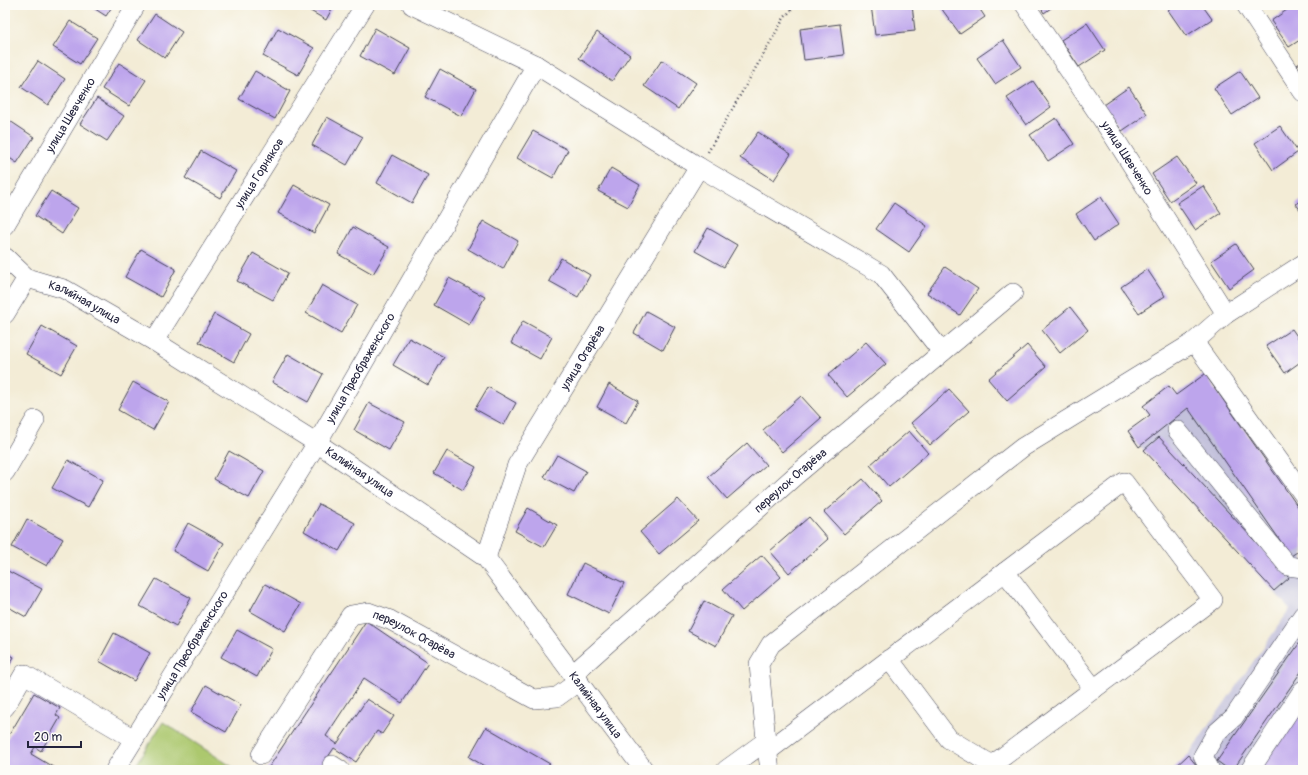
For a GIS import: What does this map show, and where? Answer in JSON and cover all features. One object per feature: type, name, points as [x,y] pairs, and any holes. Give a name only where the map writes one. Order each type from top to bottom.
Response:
[{"type":"street","name":"улица Шевченко","points":[[5,224],[136,5]]},
{"type":"street","name":"улица Горняков","points":[[154,341],[365,5]]},
{"type":"street","points":[[412,5],[536,65],[699,167],[881,274],[942,352]]},
{"type":"street","name":"улица Шевченко","points":[[1025,5],[1114,137],[1226,314]]},
{"type":"street","points":[[1246,5],[1303,92]]},
{"type":"street","name":"улица Преображенского","points":[[115,770],[317,443],[536,65]]},
{"type":"street","name":"улица Огарёва","points":[[486,558],[517,464],[699,167]]},
{"type":"street","name":"Калийная улица","points":[[5,257],[27,278],[64,289],[154,341],[317,443],[486,558],[644,770]]},
{"type":"street","points":[[770,770],[759,664],[771,644],[1023,447],[1194,342],[1226,314],[1303,264]]},
{"type":"street","points":[[5,314],[27,278]]},
{"type":"street","name":"переулок Огарёва","points":[[261,755],[351,615],[368,612],[390,620],[534,699],[557,698],[576,678],[796,475],[1013,293]]},
{"type":"street","points":[[1194,342],[1303,494]]},
{"type":"street","points":[[5,472],[35,420]]},
{"type":"street","points":[[1177,430],[1288,566],[1303,568]]},
{"type":"street","points":[[726,770],[767,746],[889,659],[1124,482],[1213,600],[992,767],[949,739],[889,659]]},
{"type":"street","points":[[1005,572],[1094,689]]},
{"type":"street","points":[[1210,770],[1203,756],[1216,733],[1234,717],[1303,615]]},
{"type":"street","points":[[5,707],[24,674],[134,739]]},
{"type":"street","points":[[1250,770],[1303,690]]},
{"type":"path","points":[[699,167],[784,18],[796,5]]},
{"type":"shaded area","points":[[1205,374],[1303,514],[1303,770],[1172,770],[1188,755],[1290,609],[1144,450],[1139,447],[1128,431],[1149,415],[1143,406],[1169,386],[1176,395]]},
{"type":"green space","points":[[163,722],[237,770],[133,770]]},
{"type":"building","points":[[89,5],[113,5],[106,16]]},
{"type":"building","points":[[300,5],[334,5],[326,20]]},
{"type":"building","points":[[871,5],[912,5],[915,31],[875,35]]},
{"type":"building","points":[[945,5],[977,5],[985,17],[960,34],[941,8]]},
{"type":"building","points":[[1039,5],[1055,5],[1044,13]]},
{"type":"building","points":[[1175,5],[1202,5],[1212,19],[1186,36],[1168,10]]},
{"type":"building","points":[[1294,5],[1298,5],[1303,13],[1303,38],[1289,47],[1271,21]]},
{"type":"building","points":[[155,14],[182,32],[165,58],[138,40]]},
{"type":"building","points":[[70,21],[97,38],[80,64],[53,47]]},
{"type":"building","points":[[1087,23],[1105,50],[1079,67],[1061,40]]},
{"type":"building","points":[[840,24],[844,55],[804,60],[800,29]]},
{"type":"building","points":[[278,28],[314,48],[298,75],[263,56]]},
{"type":"building","points":[[375,28],[410,48],[395,75],[360,56]]},
{"type":"building","points":[[597,32],[630,55],[612,81],[579,58]]},
{"type":"building","points":[[1003,40],[1021,67],[995,84],[977,58]]},
{"type":"building","points":[[662,60],[696,83],[678,109],[644,86]]},
{"type":"building","points":[[38,61],[65,79],[48,105],[21,87]]},
{"type":"building","points":[[1303,61],[1303,75],[1297,65]]},
{"type":"building","points":[[119,63],[146,80],[129,106],[102,89]]},
{"type":"building","points":[[440,69],[476,89],[461,116],[425,97]]},
{"type":"building","points":[[255,71],[290,91],[275,119],[239,99]]},
{"type":"building","points":[[1240,71],[1258,98],[1232,115],[1214,88]]},
{"type":"building","points":[[1033,81],[1051,107],[1026,125],[1007,98]]},
{"type":"building","points":[[1129,87],[1147,114],[1122,131],[1103,105]]},
{"type":"building","points":[[97,98],[124,116],[107,141],[80,124]]},
{"type":"building","points":[[327,117],[363,137],[347,165],[312,145]]},
{"type":"building","points":[[1056,118],[1074,144],[1048,161],[1030,135]]},
{"type":"building","points":[[7,119],[34,137],[17,163],[5,155],[5,122]]},
{"type":"building","points":[[1280,126],[1298,152],[1273,170],[1255,143]]},
{"type":"building","points":[[533,131],[568,150],[553,178],[517,158]]},
{"type":"building","points":[[758,132],[791,154],[774,180],[740,158]]},
{"type":"building","points":[[201,151],[236,171],[220,198],[185,178]]},
{"type":"building","points":[[392,155],[428,175],[412,203],[377,183]]},
{"type":"building","points":[[1177,157],[1196,183],[1170,201],[1152,174]]},
{"type":"building","points":[[611,168],[640,185],[628,207],[598,191]]},
{"type":"building","points":[[294,185],[329,205],[314,233],[278,213]]},
{"type":"building","points":[[1203,186],[1221,213],[1195,230],[1177,203]]},
{"type":"building","points":[[51,191],[78,208],[62,234],[35,216]]},
{"type":"building","points":[[1101,197],[1119,224],[1094,241],[1076,214]]},
{"type":"building","points":[[1303,200],[1303,214],[1296,204]]},
{"type":"building","points":[[894,203],[927,226],[909,252],[876,229]]},
{"type":"building","points":[[483,221],[518,241],[503,269],[468,249]]},
{"type":"building","points":[[353,227],[389,247],[373,274],[338,254]]},
{"type":"building","points":[[708,228],[737,245],[724,267],[695,251]]},
{"type":"building","points":[[1236,244],[1254,270],[1229,288],[1211,261]]},
{"type":"building","points":[[141,249],[176,269],[161,297],[125,277]]},
{"type":"building","points":[[253,253],[288,273],[273,300],[237,281]]},
{"type":"building","points":[[561,258],[590,275],[578,297],[549,281]]},
{"type":"building","points":[[945,267],[978,289],[960,315],[927,293]]},
{"type":"building","points":[[1147,269],[1165,296],[1139,313],[1121,287]]},
{"type":"building","points":[[449,278],[485,297],[469,325],[434,305]]},
{"type":"building","points":[[322,285],[357,305],[341,333],[306,313]]},
{"type":"building","points":[[1070,307],[1088,330],[1060,353],[1042,330]]},
{"type":"building","points":[[646,311],[675,327],[663,350],[634,333]]},
{"type":"building","points":[[214,314],[249,334],[234,362],[199,342]]},
{"type":"building","points":[[523,321],[552,337],[540,359],[511,343]]},
{"type":"building","points":[[42,326],[77,346],[61,374],[26,354]]},
{"type":"building","points":[[1292,329],[1303,345],[1303,360],[1285,373],[1266,346]]},
{"type":"building","points":[[409,338],[444,357],[428,385],[393,365]]},
{"type":"building","points":[[866,342],[886,364],[847,397],[828,375]]},
{"type":"building","points":[[1027,345],[1046,367],[1007,401],[988,379]]},
{"type":"building","points":[[288,354],[323,374],[308,402],[272,382]]},
{"type":"building","points":[[1205,374],[1303,514],[1303,548],[1291,556],[1188,408],[1139,447],[1128,431],[1150,415],[1143,406],[1169,386],[1176,395]]},
{"type":"building","points":[[133,382],[169,402],[153,430],[118,410]]},
{"type":"building","points":[[609,384],[638,401],[626,423],[597,407]]},
{"type":"building","points":[[488,387],[516,403],[504,425],[475,409]]},
{"type":"building","points":[[949,389],[969,411],[930,445],[911,423]]},
{"type":"building","points":[[801,396],[821,418],[782,452],[763,430]]},
{"type":"building","points":[[369,403],[405,422],[389,450],[354,430]]},
{"type":"building","points":[[909,431],[928,453],[889,487],[870,465]]},
{"type":"building","points":[[1159,437],[1289,578],[1274,591],[1144,450]]},
{"type":"building","points":[[747,443],[766,465],[727,499],[708,477]]},
{"type":"building","points":[[229,451],[264,471],[249,498],[214,479]]},
{"type":"building","points":[[447,451],[476,467],[463,490],[434,473]]},
{"type":"building","points":[[557,455],[586,471],[574,493],[544,477]]},
{"type":"building","points":[[68,460],[103,480],[88,507],[52,488]]},
{"type":"building","points":[[863,479],[882,501],[844,534],[824,512]]},
{"type":"building","points":[[678,499],[698,521],[659,554],[640,532]]},
{"type":"building","points":[[319,504],[355,523],[339,551],[304,531]]},
{"type":"building","points":[[528,508],[557,525],[544,547],[515,531]]},
{"type":"building","points":[[809,517],[828,539],[789,573],[770,551]]},
{"type":"building","points":[[27,519],[63,539],[47,566],[12,547]]},
{"type":"building","points":[[188,523],[224,543],[208,571],[173,551]]},
{"type":"building","points":[[762,555],[781,577],[742,611],[723,589]]},
{"type":"building","points":[[583,563],[624,583],[609,614],[568,594]]},
{"type":"building","points":[[6,570],[42,589],[26,617],[5,605]]},
{"type":"building","points":[[156,579],[191,598],[176,626],[140,606]]},
{"type":"building","points":[[265,584],[301,604],[285,631],[250,611]]},
{"type":"building","points":[[704,601],[732,616],[716,646],[688,631]]},
{"type":"building","points":[[366,621],[428,663],[402,703],[364,678],[326,736],[337,744],[367,699],[394,716],[382,734],[377,731],[356,762],[334,748],[320,769],[322,770],[267,770]]},
{"type":"building","points":[[237,630],[272,649],[257,677],[221,657]]},
{"type":"building","points":[[114,633],[150,653],[134,681],[99,661]]},
{"type":"building","points":[[1303,638],[1303,669],[1233,770],[1229,770],[1217,761]]},
{"type":"building","points":[[5,652],[14,657],[6,671],[5,670]]},
{"type":"building","points":[[206,685],[241,705],[226,732],[191,712]]},
{"type":"building","points":[[34,693],[60,708],[56,715],[60,718],[41,751],[35,747],[31,754],[58,770],[5,770],[5,742]]},
{"type":"building","points":[[1303,706],[1303,768],[1301,770],[1260,770]]},
{"type":"building","points":[[486,727],[550,764],[546,770],[491,770],[469,757]]},
{"type":"building","points":[[1188,755],[1197,766],[1193,770],[1172,770]]}]
